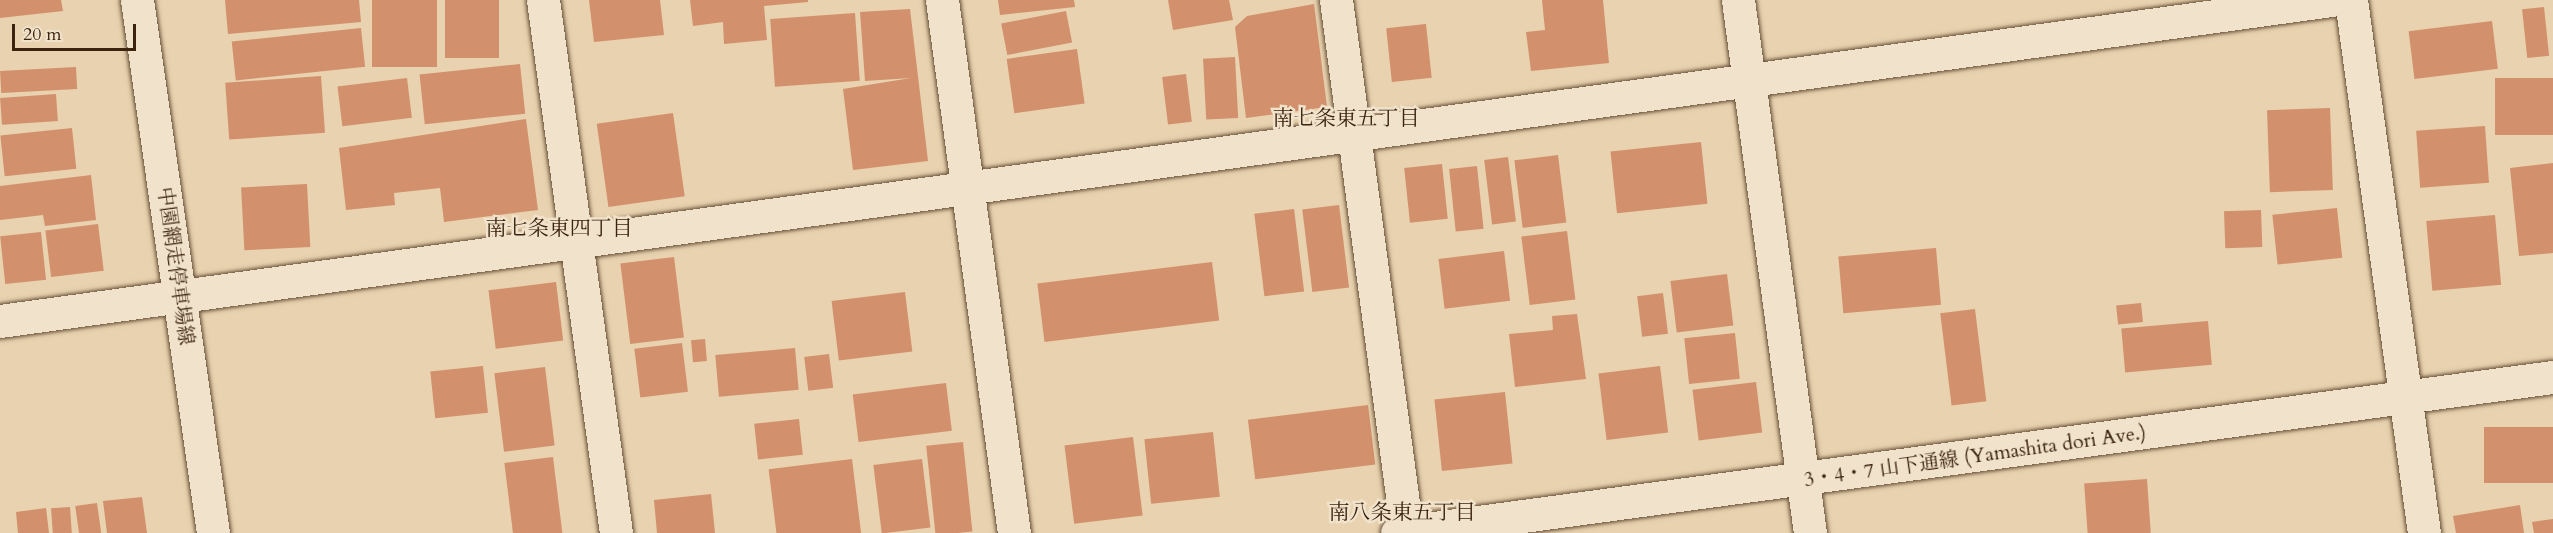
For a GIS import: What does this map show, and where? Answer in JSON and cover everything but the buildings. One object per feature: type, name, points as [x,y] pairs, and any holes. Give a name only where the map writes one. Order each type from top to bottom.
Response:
[{"type":"street","name":"中園網走停車場線","points":[[137,0],[213,533]]},
{"type":"street","points":[[543,0],[616,533]]},
{"type":"street","points":[[942,0],[1014,533]]},
{"type":"street","points":[[1336,0],[1404,532]]},
{"type":"street","points":[[1738,0],[1810,533]]},
{"type":"street","points":[[0,321],[2332,0]]},
{"type":"street","points":[[2351,0],[2424,533]]},
{"type":"street","name":"3・4・7 山下通線 (Yamashita dori Ave.)","points":[[1404,532],[1803,480],[2553,377]]},
{"type":"district","name":"南七条東五丁目","points":[[1346,119]]},
{"type":"district","name":"南七条東四丁目","points":[[559,229]]},
{"type":"district","name":"南八条東五丁目","points":[[1402,513]]}]
